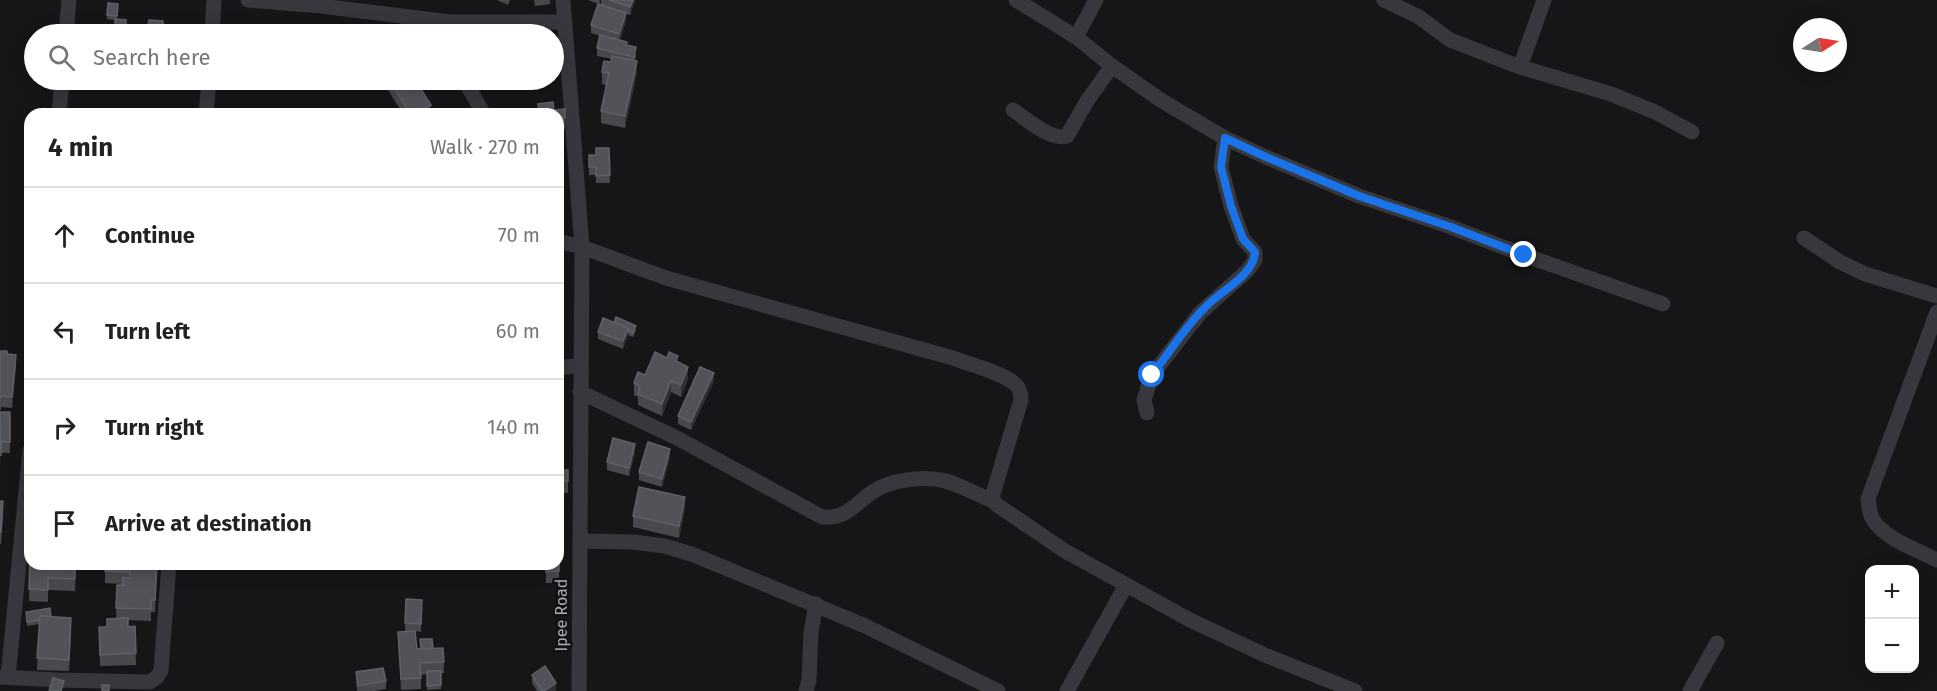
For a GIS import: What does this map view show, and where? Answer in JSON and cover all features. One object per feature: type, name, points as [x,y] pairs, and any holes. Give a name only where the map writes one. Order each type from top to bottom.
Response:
[{"type":"street","points":[[67,24],[69,0]]},
{"type":"street","points":[[213,24],[214,0]]},
{"type":"street","points":[[248,0],[321,6],[426,24]]},
{"type":"street","name":"Ipee Road","points":[[563,0],[582,247],[579,691]]},
{"type":"street","points":[[1016,0],[1076,38],[1162,101],[1225,138],[1359,196],[1663,304]]},
{"type":"street","points":[[1076,38],[1095,0]]},
{"type":"street","points":[[1384,0],[1419,17],[1450,39],[1520,67],[1611,94],[1655,112],[1692,132]]},
{"type":"street","points":[[1520,67],[1544,0]]},
{"type":"street","points":[[526,24],[565,22]]},
{"type":"street","points":[[1013,110],[1046,132],[1057,137],[1067,136],[1087,101],[1112,66]]},
{"type":"street","points":[[59,108],[61,90]]},
{"type":"street","points":[[207,108],[208,90]]},
{"type":"street","points":[[470,90],[480,108]]},
{"type":"street","points":[[1147,413],[1144,400],[1152,375],[1200,313],[1247,271],[1255,260],[1255,252],[1243,239],[1231,206],[1221,167],[1225,138]]},
{"type":"street","points":[[1804,238],[1840,262],[1865,274],[1937,296]]},
{"type":"street","points":[[564,242],[666,278],[971,364],[990,370],[1016,384],[1021,393],[1021,400],[993,494],[993,501]]},
{"type":"street","points":[[1937,312],[1868,498],[1871,517],[1877,525],[1898,540],[1937,560]]},
{"type":"street","points":[[564,367],[581,365]]},
{"type":"street","points":[[580,392],[677,438],[822,517],[835,518],[847,514],[875,490],[899,482],[931,478],[944,480],[993,501],[1065,551],[1190,620],[1267,656],[1355,691]]},
{"type":"street","points":[[24,502],[4,677],[150,682],[161,670],[169,570]]},
{"type":"street","points":[[580,541],[633,542],[665,546],[694,555],[816,604],[998,691]]},
{"type":"street","points":[[1067,691],[1126,585]]},
{"type":"street","points":[[806,691],[816,604]]},
{"type":"street","points":[[1690,691],[1717,643]]},
{"type":"building","points":[[609,0],[633,0],[630,7]]},
{"type":"building","points":[[108,3],[118,4],[117,16],[107,15]]},
{"type":"building","points":[[598,4],[626,13],[619,34],[591,25]]},
{"type":"building","points":[[115,19],[126,20],[126,24],[115,24]]},
{"type":"building","points":[[149,20],[163,21],[163,24],[148,24]]},
{"type":"building","points":[[600,35],[627,42],[626,45],[636,47],[634,57],[597,48]]},
{"type":"building","points":[[612,56],[637,61],[625,116],[601,111],[609,73],[602,72],[604,61],[611,62]]},
{"type":"building","points":[[396,90],[421,90],[431,105],[426,108],[406,108]]},
{"type":"building","points":[[553,102],[554,108],[538,108],[538,104]]},
{"type":"building","points":[[596,148],[609,148],[610,175],[596,176],[596,167],[589,167],[589,155],[596,155]]},
{"type":"building","points":[[616,317],[636,326],[633,333],[628,331],[628,328],[614,323]]},
{"type":"building","points":[[603,318],[628,328],[623,341],[598,332]]},
{"type":"building","points":[[0,351],[16,355],[12,397],[1,396],[0,398]]},
{"type":"building","points":[[655,352],[667,358],[669,352],[678,356],[676,361],[688,367],[681,385],[671,381],[662,404],[638,394],[640,386],[634,383],[638,372],[645,375]]},
{"type":"building","points":[[700,367],[714,373],[691,422],[678,416]]},
{"type":"building","points":[[0,412],[10,412],[10,442],[1,442],[1,456]]},
{"type":"building","points":[[613,438],[635,444],[629,468],[607,462]]},
{"type":"building","points":[[648,442],[670,449],[662,479],[639,472]]},
{"type":"building","points":[[564,470],[568,470],[568,481],[564,481]]},
{"type":"building","points":[[639,487],[685,497],[679,526],[633,516]]},
{"type":"building","points":[[0,501],[3,501],[1,532],[0,532]]},
{"type":"building","points":[[29,570],[75,570],[75,579],[48,578],[48,590],[29,589]]},
{"type":"building","points":[[157,570],[155,600],[151,600],[151,609],[116,608],[117,585],[123,585],[123,577],[130,578],[130,572],[105,571]]},
{"type":"building","points":[[406,599],[422,600],[421,624],[405,623]]},
{"type":"building","points":[[50,608],[51,617],[40,616],[39,620],[27,622],[26,612]]},
{"type":"building","points":[[40,616],[71,618],[69,660],[37,658]]},
{"type":"building","points":[[128,618],[128,627],[135,626],[136,653],[100,655],[99,627],[107,627],[107,619]]},
{"type":"building","points":[[415,631],[417,649],[443,648],[444,662],[420,663],[421,678],[401,679],[398,632]]},
{"type":"building","points":[[420,639],[432,639],[433,648],[421,649]]},
{"type":"building","points":[[545,666],[556,683],[542,691],[532,675]]},
{"type":"building","points":[[383,668],[386,681],[358,686],[356,672]]},
{"type":"building","points":[[427,671],[441,671],[441,685],[427,686]]},
{"type":"building","points":[[53,678],[64,681],[61,691],[49,691]]},
{"type":"building","points":[[102,685],[109,685],[109,691],[102,691]]},
{"type":"route","points":[[1152,375],[1200,313],[1247,271],[1255,260],[1255,252],[1243,239],[1231,206],[1221,167],[1225,138],[1359,196],[1524,255]]}]
